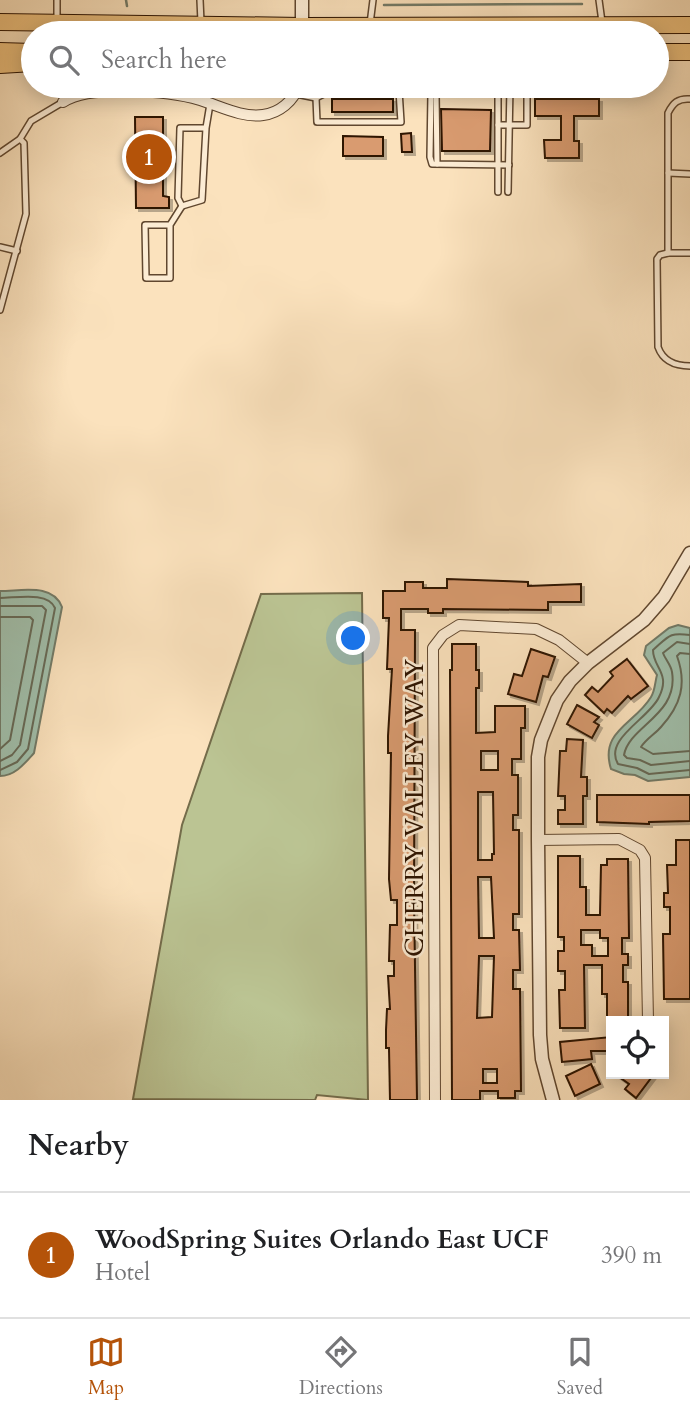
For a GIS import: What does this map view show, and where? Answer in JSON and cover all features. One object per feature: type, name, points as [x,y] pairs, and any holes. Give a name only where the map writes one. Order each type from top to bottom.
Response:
[{"type":"highway","points":[[0,22],[21,22]]},
{"type":"highway","points":[[669,25],[690,25]]},
{"type":"highway","points":[[0,41],[21,41]]},
{"type":"highway","points":[[0,51],[21,52]]},
{"type":"highway","points":[[669,52],[690,52]]},
{"type":"highway","points":[[0,64],[21,63]]},
{"type":"street","points":[[302,0],[302,21]]},
{"type":"street","points":[[63,102],[73,98]]},
{"type":"street","points":[[186,98],[244,114],[263,115],[275,111],[289,98]]},
{"type":"street","points":[[553,1100],[542,1059],[540,1035],[538,757],[541,740],[557,700],[570,681],[588,663],[644,620],[664,597],[690,553]]},
{"type":"street","name":"CHERRY VALLEY WAY","points":[[435,1100],[433,648],[443,635],[459,625],[536,629],[559,640],[588,663]]},
{"type":"street","points":[[538,840],[619,839],[640,850],[645,858],[648,1016]]},
{"type":"lane","points":[[57,0],[57,21]]},
{"type":"lane","points":[[200,0],[201,21]]},
{"type":"lane","points":[[370,21],[373,0]]},
{"type":"lane","points":[[599,0],[602,21]]},
{"type":"lane","points":[[316,98],[317,122],[401,122],[400,98]]},
{"type":"lane","points":[[433,98],[432,164],[509,165]]},
{"type":"lane","points":[[498,98],[498,192]]},
{"type":"lane","points":[[508,192],[510,98]]},
{"type":"lane","points":[[498,125],[527,125],[527,98]]},
{"type":"lane","points":[[668,253],[668,113],[673,104],[690,99]]},
{"type":"lane","points":[[0,153],[20,138],[31,121],[63,102]]},
{"type":"lane","points":[[170,225],[145,225],[146,278],[170,278],[170,225],[182,206],[202,201],[210,104]]},
{"type":"lane","points":[[182,206],[178,198],[180,128],[206,128]]},
{"type":"lane","points":[[0,310],[26,214],[24,143],[20,138]]},
{"type":"lane","points":[[668,173],[690,174]]},
{"type":"lane","points":[[0,247],[17,251]]},
{"type":"lane","points":[[690,253],[668,253],[657,259],[658,347],[667,361],[690,366]]},
{"type":"shaded area","points":[[362,593],[368,1100],[317,1095],[315,1100],[133,1099],[182,825],[261,594]]},
{"type":"water","points":[[0,591],[44,591],[58,599],[62,607],[34,753],[15,771],[0,776]]},
{"type":"water","points":[[678,625],[690,628],[690,777],[648,781],[611,769],[610,746],[620,729],[644,706],[653,692],[657,675],[644,655],[646,646],[669,628]]},
{"type":"building","points":[[332,99],[393,99],[393,112],[332,112]]},
{"type":"building","points":[[535,99],[599,99],[599,116],[574,116],[574,141],[579,141],[579,158],[545,158],[544,140],[561,140],[561,116],[535,116]]},
{"type":"building","points":[[441,109],[491,110],[490,151],[442,151]]},
{"type":"building","points":[[135,117],[163,117],[163,196],[169,197],[169,208],[136,208]]},
{"type":"building","points":[[411,133],[412,152],[402,152],[401,134]]},
{"type":"building","points":[[343,136],[383,137],[383,156],[343,156]]},
{"type":"building","points":[[447,579],[528,582],[528,586],[581,584],[581,602],[548,602],[548,610],[443,609],[443,613],[428,613],[428,609],[401,609],[401,630],[415,630],[414,900],[417,1100],[390,1100],[386,1030],[387,1009],[390,1009],[388,976],[394,976],[394,961],[389,961],[390,925],[397,925],[397,900],[391,900],[389,879],[391,753],[388,753],[388,736],[392,669],[387,669],[389,618],[383,618],[383,591],[405,591],[405,582],[423,582],[423,588],[447,588]]},
{"type":"building","points":[[452,644],[476,644],[479,688],[476,688],[476,733],[495,732],[495,706],[525,706],[525,728],[521,728],[521,759],[512,759],[512,775],[518,775],[518,815],[513,815],[513,830],[519,830],[519,914],[513,914],[513,930],[519,930],[520,970],[513,970],[513,989],[520,989],[521,1091],[515,1091],[515,1098],[498,1098],[498,1091],[480,1091],[480,1100],[452,1100]],"holes":[[[481,751],[498,751],[498,770],[481,770]],[[478,792],[493,792],[494,854],[492,860],[478,860]],[[478,877],[491,877],[494,938],[479,938]],[[479,956],[494,956],[492,1017],[477,1018]],[[483,1069],[497,1069],[497,1083],[483,1083]]]},
{"type":"building","points":[[531,649],[555,657],[548,677],[543,676],[536,702],[508,694],[514,674],[522,676]]},
{"type":"building","points":[[627,659],[648,686],[631,699],[628,696],[612,713],[607,709],[604,713],[585,695],[592,687],[598,692],[613,676],[610,672]]},
{"type":"building","points":[[577,705],[599,717],[594,722],[599,725],[592,738],[567,724]]},
{"type":"building","points":[[567,739],[583,740],[581,777],[587,777],[587,796],[583,796],[583,824],[558,824],[558,810],[565,810],[565,796],[558,796],[560,751],[566,751]]},
{"type":"building","points":[[597,795],[690,795],[690,821],[649,824],[597,822]]},
{"type":"building","points":[[676,840],[690,840],[690,999],[664,999],[663,934],[670,934],[670,907],[664,907],[664,893],[668,893],[667,865],[676,865]]},
{"type":"building","points":[[558,856],[580,856],[580,887],[586,887],[586,915],[600,915],[601,865],[607,865],[607,859],[628,859],[629,938],[622,938],[622,954],[628,954],[628,965],[623,965],[623,982],[628,982],[628,1016],[607,1016],[607,994],[602,994],[602,965],[584,965],[585,1028],[560,1028],[559,990],[565,990],[565,971],[558,971],[558,951],[564,951],[564,937],[558,937]],"holes":[[[581,930],[600,930],[600,938],[608,938],[608,956],[592,956],[592,945],[581,945]]]},
{"type":"building","points":[[606,1037],[606,1051],[591,1051],[592,1059],[562,1062],[560,1042]]},
{"type":"building","points":[[591,1064],[600,1084],[575,1096],[566,1076]]},
{"type":"building","points":[[622,1079],[650,1079],[636,1098],[625,1089],[629,1084]]},
{"type":"waterway","points":[[126,0],[127,6]]},
{"type":"waterway","points":[[384,5],[582,4]]},
{"type":"place","name":"WoodSpring Suites Orlando East UCF","points":[[149,157]]}]
